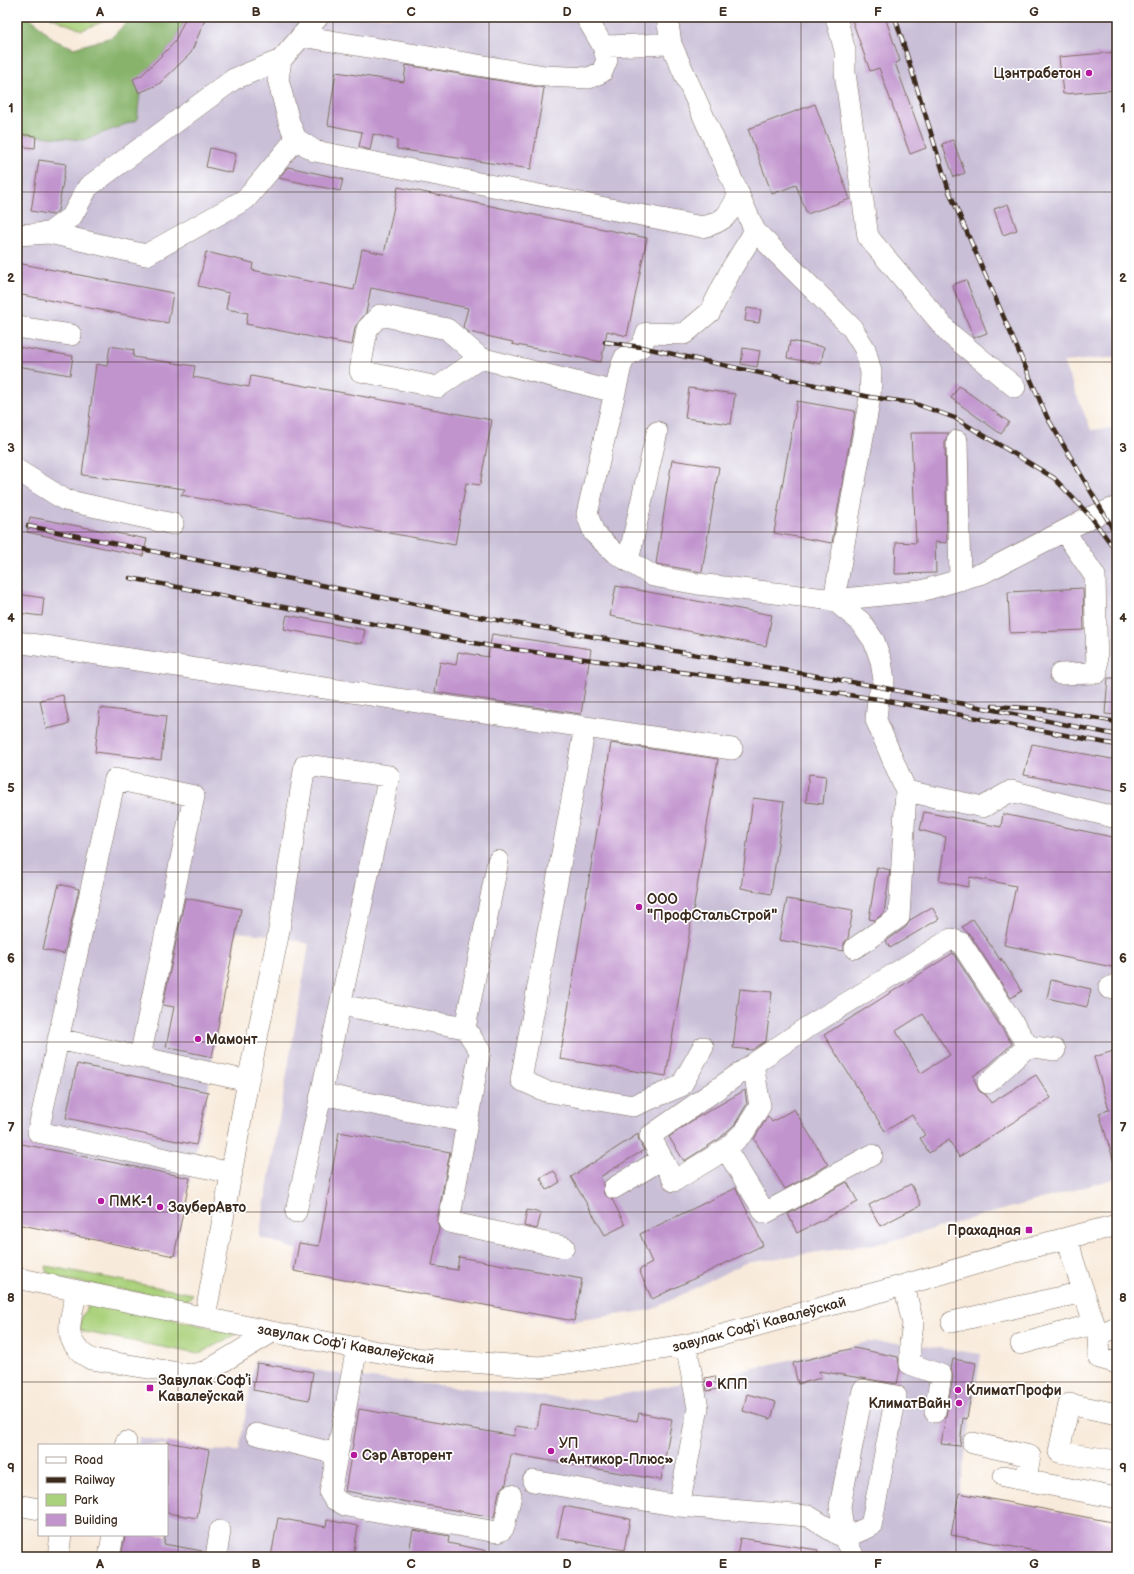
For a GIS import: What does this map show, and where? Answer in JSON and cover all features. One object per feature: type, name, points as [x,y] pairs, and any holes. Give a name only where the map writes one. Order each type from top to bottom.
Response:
[{"type":"street","points":[[49,234],[72,216],[88,187],[234,79],[281,60],[318,17]]},
{"type":"street","points":[[301,36],[544,76],[589,78],[602,72],[607,60],[603,46],[586,17]]},
{"type":"street","points":[[667,17],[672,44],[755,231],[852,328],[865,349],[871,372],[870,396],[834,600]]},
{"type":"street","points":[[836,17],[845,51],[845,73],[868,237],[950,334],[1015,386]]},
{"type":"street","points":[[603,46],[672,44]]},
{"type":"street","points":[[281,60],[278,79],[289,122],[296,139],[315,151],[702,227],[717,224],[728,215],[739,194]]},
{"type":"street","points":[[17,235],[49,234],[146,255],[246,199],[296,139]]},
{"type":"street","points":[[755,231],[732,268],[710,312],[684,334],[647,333],[641,347],[625,357],[615,392],[587,514],[594,533],[614,552],[653,576],[698,584],[834,600],[921,591],[983,573],[1090,517],[1117,507]]},
{"type":"street","points":[[480,358],[438,387],[360,371],[367,329],[380,315],[447,329],[480,358],[615,392]]},
{"type":"street","points":[[17,327],[71,335]]},
{"type":"street","points":[[628,561],[658,432]]},
{"type":"street","points":[[957,441],[960,580]]},
{"type":"street","points":[[17,470],[65,500],[174,524]]},
{"type":"street","points":[[1060,674],[1097,673],[1096,576],[1064,531]]},
{"type":"street","points":[[834,600],[862,622],[874,641],[881,661],[884,680],[878,698],[876,720],[906,791],[899,917],[855,948]]},
{"type":"street","points":[[17,642],[732,748]]},
{"type":"street","points":[[584,727],[521,1080],[546,1091],[633,1106],[681,1086],[703,1047]]},
{"type":"street","points":[[205,1318],[248,1081],[278,936],[305,765],[389,776],[296,1212]]},
{"type":"street","points":[[140,1056],[194,796],[115,779],[38,1132],[232,1173]]},
{"type":"street","points":[[906,791],[983,807],[1011,791],[1117,818]]},
{"type":"street","points":[[498,861],[465,1028],[480,1051],[449,1222],[564,1248]]},
{"type":"street","points":[[753,1064],[760,1106],[744,1132],[726,1148],[674,1181],[650,1136],[753,1064],[806,1028],[951,939],[961,943],[1028,1046],[1055,1050]]},
{"type":"street","points":[[340,1005],[465,1028]]},
{"type":"street","points":[[58,1039],[248,1081]]},
{"type":"street","points":[[988,1082],[1028,1046]]},
{"type":"street","points":[[321,1094],[467,1122]]},
{"type":"street","points":[[726,1148],[765,1213],[872,1155]]},
{"type":"street","points":[[614,1188],[662,1159]]},
{"type":"street","name":"завулак Софʼі Кавалеўскай","points":[[17,1278],[272,1332],[411,1358],[540,1367],[686,1345],[1117,1225]]},
{"type":"street","points":[[1068,1238],[1073,1260],[1096,1330],[1099,1358],[1117,1363]]},
{"type":"street","points":[[904,1285],[913,1324],[910,1344],[910,1364],[941,1375],[934,1412]]},
{"type":"street","points":[[77,1291],[69,1331],[70,1339],[78,1350],[91,1359],[192,1375],[207,1371],[272,1332]]},
{"type":"street","points":[[952,1322],[1083,1292]]},
{"type":"street","points":[[1021,1344],[1117,1327]]},
{"type":"street","points":[[680,1506],[698,1408],[686,1345]]},
{"type":"street","points":[[357,1347],[330,1492],[334,1499],[348,1506],[497,1532],[502,1530],[504,1527],[511,1495]]},
{"type":"street","points":[[844,1538],[871,1526],[896,1396],[862,1390],[840,1506],[844,1538],[854,1557]]},
{"type":"street","points":[[1117,1414],[1069,1404],[1059,1452],[1117,1461]]},
{"type":"street","points":[[256,1434],[337,1454]]},
{"type":"street","points":[[973,1443],[1030,1456],[1026,1480]]},
{"type":"street","points":[[1004,1476],[1117,1498]]},
{"type":"street","points":[[533,1481],[680,1506],[808,1516],[844,1538]]},
{"type":"street","points":[[17,1505],[38,1509]]},
{"type":"street","points":[[216,1557],[220,1531]]},
{"type":"street","points":[[58,1557],[61,1536]]},
{"type":"street","points":[[110,1557],[112,1536]]},
{"type":"shaded area","points":[[186,17],[1117,17],[1117,357],[1063,362],[1091,430],[1117,428],[1117,1178],[887,1242],[745,1263],[651,1310],[574,1321],[294,1271],[298,1250],[259,1237],[309,944],[278,936],[237,932],[213,1052],[208,1092],[174,1256],[17,1224],[17,134],[36,136],[133,79],[174,43]]},
{"type":"shaded area","points":[[868,1342],[910,1344],[981,1354],[959,1493],[1117,1523],[1117,1557],[118,1557],[122,1536],[168,1536],[168,1444],[138,1444],[139,1437],[209,1450],[239,1451],[255,1360],[352,1376],[549,1397],[591,1400],[715,1377]]},
{"type":"green space","points":[[17,17],[30,17],[54,40],[74,48],[112,37],[132,17],[184,17],[185,19],[174,43],[142,75],[137,120],[84,140],[17,134]]},
{"type":"green space","points":[[50,17],[114,17],[82,30]]},
{"type":"green space","points":[[46,1266],[193,1294],[188,1300],[181,1300],[56,1278],[47,1272]]},
{"type":"green space","points":[[93,1300],[237,1334],[198,1354],[85,1332],[80,1329],[81,1320]]},
{"type":"building","points":[[186,17],[206,17],[191,53],[159,84],[139,93],[133,79],[142,75],[174,43]]},
{"type":"building","points":[[851,17],[885,17],[900,61],[895,63],[926,148],[910,154],[879,68],[870,71]]},
{"type":"building","name":"Цэнтрабетон","points":[[1117,52],[1117,90],[1063,94],[1059,57]]},
{"type":"building","points":[[406,65],[544,88],[531,169],[397,149],[397,140],[373,134],[370,150],[359,147],[362,132],[328,125],[336,72],[404,82]]},
{"type":"building","points":[[815,104],[850,199],[807,214],[796,185],[772,194],[748,129]]},
{"type":"building","points":[[17,134],[36,136],[35,148],[17,146]]},
{"type":"building","points":[[953,140],[965,173],[954,177],[942,144]]},
{"type":"building","points":[[210,148],[236,154],[232,173],[206,167]]},
{"type":"building","points":[[39,160],[66,164],[58,211],[53,215],[31,211]]},
{"type":"building","points":[[288,167],[343,179],[340,191],[279,178]]},
{"type":"building","points":[[398,187],[647,238],[627,336],[607,331],[601,362],[512,344],[513,342],[469,332],[463,327],[468,308],[371,288],[366,313],[355,327],[352,345],[246,324],[248,313],[226,309],[229,293],[198,286],[206,252],[253,263],[252,270],[354,290],[362,249],[384,254]]},
{"type":"building","points":[[1008,204],[1017,230],[1003,235],[994,209]]},
{"type":"building","points":[[17,263],[173,293],[168,323],[17,294]]},
{"type":"building","points":[[966,280],[987,333],[974,338],[952,285]]},
{"type":"building","points":[[747,308],[761,310],[759,323],[745,321]]},
{"type":"building","points":[[790,341],[824,347],[821,364],[787,358]]},
{"type":"building","points":[[110,346],[134,350],[133,357],[195,366],[193,377],[249,387],[251,376],[492,420],[480,485],[466,483],[455,545],[181,495],[185,489],[82,475],[96,364],[107,366]]},
{"type":"building","points":[[17,347],[73,356],[70,375],[17,366]]},
{"type":"building","points":[[743,348],[760,351],[757,367],[741,364]]},
{"type":"building","points":[[959,386],[1009,422],[1001,434],[951,398]]},
{"type":"building","points":[[689,388],[735,394],[731,424],[685,418]]},
{"type":"building","points":[[797,401],[855,411],[832,543],[774,533]]},
{"type":"building","points":[[911,433],[949,433],[945,441],[947,543],[935,542],[936,573],[895,574],[896,542],[916,543]]},
{"type":"building","points":[[672,460],[719,467],[702,572],[656,564]]},
{"type":"building","points":[[30,517],[147,539],[143,556],[27,532]]},
{"type":"building","points":[[616,586],[772,615],[766,646],[610,616]]},
{"type":"building","points":[[1083,588],[1084,630],[1010,633],[1008,592]]},
{"type":"building","points":[[17,594],[44,598],[42,616],[17,613]]},
{"type":"building","points":[[287,615],[365,630],[362,644],[284,629]]},
{"type":"building","points":[[492,634],[591,649],[581,714],[435,692],[440,662],[456,665],[458,652],[488,657]]},
{"type":"building","points":[[1108,678],[1117,678],[1117,715],[1105,714]]},
{"type":"building","points":[[63,695],[69,724],[46,729],[40,700]]},
{"type":"building","points":[[100,708],[166,716],[161,760],[95,752]]},
{"type":"building","name":"ООО \"ПрофСтальСтрой\"","points":[[611,743],[718,759],[666,1076],[560,1059]]},
{"type":"building","points":[[1032,744],[1117,760],[1117,792],[1024,775]]},
{"type":"building","points":[[809,774],[826,776],[823,804],[806,802]]},
{"type":"building","points":[[753,798],[784,802],[771,894],[741,888]]},
{"type":"building","points":[[924,812],[1001,827],[1003,814],[1117,838],[1117,968],[1004,945],[1016,886],[970,877],[968,887],[939,881],[946,837],[920,830]]},
{"type":"building","points":[[877,867],[890,870],[884,913],[875,920],[869,919]]},
{"type":"building","points":[[59,884],[79,889],[64,954],[43,949]]},
{"type":"building","points":[[185,898],[241,909],[212,1057],[166,1047],[174,1007],[163,1005]]},
{"type":"building","points":[[787,899],[853,910],[848,938],[844,943],[844,951],[779,940]]},
{"type":"building","points":[[932,907],[939,919],[890,948],[886,941],[906,927],[910,920]]},
{"type":"building","points":[[973,919],[1001,961],[1001,958],[1022,991],[1011,998],[971,936],[962,927]]},
{"type":"building","points":[[953,953],[1012,1044],[989,1065],[973,1076],[979,1091],[986,1095],[991,1103],[1036,1075],[1051,1098],[959,1157],[949,1140],[929,1153],[920,1138],[925,1135],[912,1115],[885,1131],[824,1035]],"holes":[[[923,1014],[950,1055],[921,1073],[896,1031]]]},
{"type":"building","points":[[1051,980],[1091,989],[1087,1007],[1047,998]]},
{"type":"building","points":[[740,989],[772,992],[766,1041],[752,1050],[733,1048]]},
{"type":"building","points":[[1117,1050],[1117,1162],[1114,1162],[1099,1113],[1109,1110],[1094,1057]]},
{"type":"building","points":[[77,1064],[208,1092],[196,1145],[66,1118]]},
{"type":"building","points":[[745,1090],[747,1104],[735,1124],[719,1139],[684,1161],[669,1137],[693,1120]]},
{"type":"building","points":[[794,1109],[828,1165],[785,1189],[754,1139],[768,1116],[772,1122]]},
{"type":"building","points":[[339,1132],[450,1152],[437,1220],[439,1228],[432,1266],[457,1270],[459,1257],[582,1279],[574,1321],[294,1271],[299,1243],[319,1246]]},
{"type":"building","points":[[638,1134],[639,1141],[644,1150],[600,1177],[603,1183],[604,1194],[612,1199],[625,1225],[605,1235],[571,1177]]},
{"type":"building","name":"ПМК-1","points":[[17,1143],[190,1178],[174,1256],[17,1224]]},
{"type":"building","points":[[554,1171],[560,1182],[547,1190],[540,1178]]},
{"type":"building","points":[[847,1182],[858,1202],[797,1233],[788,1214]]},
{"type":"building","points":[[911,1184],[921,1205],[880,1226],[869,1205]]},
{"type":"building","points":[[736,1188],[763,1245],[652,1299],[639,1270],[652,1263],[640,1234]]},
{"type":"building","points":[[527,1210],[541,1213],[537,1229],[524,1226]]},
{"type":"building","points":[[854,1348],[898,1357],[900,1369],[897,1384],[819,1371],[821,1378],[798,1384],[793,1363]]},
{"type":"building","points":[[953,1359],[976,1363],[967,1419],[963,1418],[960,1446],[941,1444],[953,1377],[951,1369]]},
{"type":"building","points":[[257,1363],[313,1372],[309,1400],[253,1390]]},
{"type":"building","name":"КПП","points":[[715,1376],[718,1389],[707,1391],[705,1378]]},
{"type":"building","points":[[747,1394],[776,1402],[771,1419],[743,1411]]},
{"type":"building","points":[[541,1404],[637,1421],[639,1413],[672,1419],[661,1480],[511,1454],[506,1484],[499,1492],[494,1517],[345,1491],[359,1409],[514,1436],[516,1426],[537,1429]]},
{"type":"building","points":[[167,1442],[209,1450],[197,1518],[168,1513]]},
{"type":"building","points":[[959,1493],[1117,1523],[1117,1557],[1067,1557],[951,1535]]},
{"type":"building","points":[[564,1506],[630,1519],[624,1550],[557,1538]]},
{"type":"building","points":[[278,1518],[326,1527],[327,1520],[358,1526],[353,1557],[271,1557]]},
{"type":"building","points":[[413,1530],[449,1536],[448,1543],[488,1551],[488,1557],[408,1557]]},
{"type":"building","points":[[125,1536],[165,1536],[164,1544],[202,1551],[202,1557],[121,1557]]},
{"type":"building","points":[[740,1538],[818,1550],[817,1557],[737,1557]]},
{"type":"railway","points":[[895,17],[949,191],[1047,417],[1117,536]]},
{"type":"railway","points":[[605,342],[641,347],[870,397],[913,403],[955,418],[1054,478],[1091,517],[1117,552]]},
{"type":"railway","points":[[28,526],[474,616],[880,687],[1117,735]]},
{"type":"railway","points":[[130,578],[490,646],[878,699],[1117,745]]},
{"type":"railway","points":[[993,706],[1041,709],[1117,722]]},
{"type":"place","name":"Цэнтрабетон","points":[[1089,73]]},
{"type":"place","name":"ООО \"ПрофСтальСтрой\"","points":[[639,907]]},
{"type":"place","name":"Мамонт","points":[[198,1039]]},
{"type":"place","name":"ПМК-1","points":[[101,1201]]},
{"type":"place","name":"ЗауберАвто","points":[[160,1207]]},
{"type":"place","name":"Прахадная","points":[[1029,1230]]},
{"type":"place","name":"КПП","points":[[709,1384]]},
{"type":"place","name":"Завулак Софʼі Кавалеўскай","points":[[150,1388]]},
{"type":"place","name":"КлиматПрофи","points":[[958,1390]]},
{"type":"place","name":"КлиматВайн","points":[[959,1403]]},
{"type":"place","name":"УП «Антикор-Плюс»","points":[[551,1451]]},
{"type":"place","name":"Сэр Авторент","points":[[354,1455]]}]
